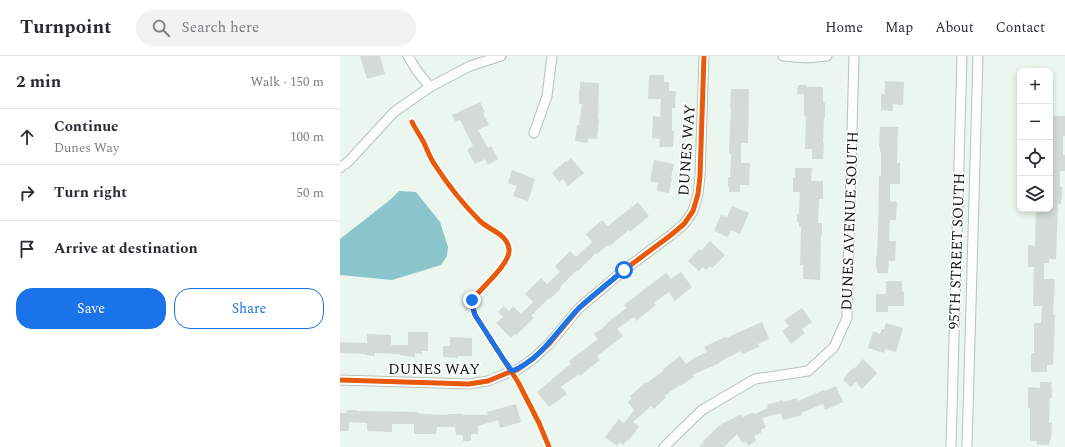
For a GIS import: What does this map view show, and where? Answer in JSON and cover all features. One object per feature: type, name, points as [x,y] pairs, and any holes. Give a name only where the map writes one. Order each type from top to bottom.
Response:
[{"type":"street","points":[[408,56],[417,72],[430,87]]},
{"type":"street","points":[[340,168],[394,112],[430,87],[470,66],[501,56]]},
{"type":"street","points":[[534,133],[547,96],[552,56]]},
{"type":"street","name":"DUNES WAY","points":[[340,380],[469,384],[488,381],[517,370],[534,358],[549,344],[579,308],[624,270],[675,232],[684,224],[693,211],[698,194],[700,176],[704,56]]},
{"type":"street","points":[[783,56],[807,58],[828,56]]},
{"type":"street","name":"DUNES AVENUE SOUTH","points":[[664,447],[702,410],[755,379],[808,371],[834,348],[847,318],[854,56]]},
{"type":"street","name":"95TH STREET SOUTH","points":[[952,447],[962,56]]},
{"type":"street","name":"95TH STREET SOUTH","points":[[967,447],[978,56]]},
{"type":"water","points":[[399,191],[416,192],[440,222],[448,247],[447,256],[441,265],[392,280],[340,275],[340,239],[390,200]]},
{"type":"building","points":[[360,56],[380,56],[385,74],[367,79]]},
{"type":"building","points":[[649,75],[664,75],[664,82],[669,82],[669,91],[676,91],[675,108],[672,108],[672,131],[674,131],[673,147],[659,147],[660,139],[652,138],[653,116],[660,117],[661,99],[648,99]]},
{"type":"building","points":[[885,81],[904,82],[903,105],[893,104],[893,111],[881,110],[881,94],[885,94]]},
{"type":"building","points":[[580,82],[599,83],[599,119],[597,139],[588,138],[588,143],[575,141],[582,104],[579,104]]},
{"type":"building","points":[[798,85],[807,85],[807,87],[823,87],[825,119],[823,159],[812,159],[812,149],[805,149],[806,117],[804,116],[804,94],[797,94]]},
{"type":"building","points":[[731,89],[749,89],[748,143],[741,143],[741,163],[750,163],[749,185],[740,185],[740,192],[729,192],[728,187],[731,154],[729,154],[729,150]]},
{"type":"building","points":[[480,102],[485,112],[483,113],[489,125],[478,130],[488,148],[491,146],[498,159],[488,165],[485,159],[475,164],[467,150],[473,146],[460,120],[456,122],[452,115]]},
{"type":"building","points":[[1053,116],[1065,116],[1063,155],[1065,155],[1065,171],[1060,171],[1062,199],[1061,204],[1058,204],[1056,259],[1049,259],[1049,263],[1044,263],[1044,279],[1055,279],[1053,365],[1047,365],[1047,372],[1031,372],[1031,353],[1034,353],[1034,323],[1041,323],[1042,306],[1033,306],[1034,267],[1028,267],[1028,245],[1035,246],[1036,212],[1053,212]]},
{"type":"building","points":[[880,127],[898,127],[897,163],[900,163],[900,184],[890,184],[890,201],[897,202],[896,220],[890,220],[889,241],[896,241],[895,261],[889,261],[888,273],[877,273],[876,268],[879,176],[881,176],[881,152],[879,147]]},
{"type":"building","points":[[571,158],[584,173],[568,186],[563,179],[559,182],[552,173]]},
{"type":"building","points":[[654,160],[674,164],[669,193],[657,191],[658,183],[650,181]]},
{"type":"building","points":[[795,168],[812,168],[811,181],[823,181],[823,199],[819,199],[818,223],[822,223],[820,280],[803,279],[803,265],[800,265],[801,227],[799,227],[799,222],[797,222],[800,192],[793,192],[793,177],[795,178]]},
{"type":"building","points":[[512,170],[535,179],[528,201],[513,196],[517,186],[508,183]]},
{"type":"building","points":[[638,202],[649,216],[610,246],[608,245],[597,254],[596,253],[578,271],[577,270],[550,299],[549,298],[531,316],[534,318],[516,335],[515,334],[511,338],[496,323],[503,317],[498,312],[504,306],[509,311],[513,306],[521,314],[533,302],[525,294],[541,278],[547,284],[560,272],[555,266],[570,251],[576,257],[592,242],[586,234],[602,220],[608,226]]},
{"type":"building","points":[[732,206],[749,213],[740,234],[731,230],[728,237],[714,231],[721,215],[727,217]]},
{"type":"building","points":[[710,241],[725,255],[712,268],[710,266],[706,270],[703,267],[699,271],[688,261],[699,249],[701,251]]},
{"type":"building","points":[[681,272],[692,287],[675,301],[669,292],[654,303],[656,305],[636,321],[634,317],[617,329],[623,336],[597,356],[600,360],[580,376],[579,374],[561,387],[567,394],[549,407],[537,392],[571,364],[569,361],[598,339],[594,334],[627,308],[624,305],[666,273],[671,279]]},
{"type":"building","points":[[886,281],[902,281],[904,306],[888,306],[888,312],[876,312],[876,294],[886,294]]},
{"type":"building","points":[[802,308],[812,322],[802,329],[805,333],[791,344],[782,331],[789,326],[784,320]]},
{"type":"building","points":[[762,322],[769,339],[758,344],[759,347],[742,354],[741,351],[719,362],[720,363],[692,375],[694,377],[664,396],[666,397],[654,409],[651,406],[633,422],[639,427],[623,445],[620,442],[617,446],[605,437],[619,419],[624,423],[634,410],[628,402],[632,398],[630,396],[680,356],[686,364],[694,358],[707,352],[704,347]]},
{"type":"building","points":[[886,323],[903,328],[896,352],[885,349],[884,353],[868,348],[873,331],[880,334]]},
{"type":"building","points":[[408,332],[428,332],[428,351],[422,351],[422,354],[415,353],[415,357],[400,354],[375,353],[375,356],[340,353],[340,342],[367,343],[367,334],[391,335],[391,345],[408,345]]},
{"type":"building","points":[[450,337],[472,338],[472,356],[458,356],[458,358],[443,357],[443,346],[450,346]]},
{"type":"building","points":[[863,359],[877,373],[862,389],[856,382],[851,387],[843,380],[846,375]]},
{"type":"building","points":[[1040,382],[1052,382],[1049,423],[1052,423],[1051,440],[1050,439],[1049,445],[1037,445],[1037,441],[1030,441],[1030,408],[1028,408],[1028,387],[1040,388]]},
{"type":"building","points":[[836,386],[843,402],[825,410],[823,404],[801,413],[802,415],[783,420],[781,413],[762,418],[766,427],[761,430],[762,432],[754,436],[756,441],[748,446],[746,442],[743,443],[741,441],[737,434],[724,447],[699,447],[704,442],[703,441],[720,425],[741,414],[742,417],[752,413],[755,414],[768,408],[767,405],[782,400],[783,402],[797,398],[798,401]]},
{"type":"building","points":[[516,404],[521,422],[500,428],[498,420],[478,426],[478,434],[471,434],[471,441],[463,441],[463,435],[456,435],[455,427],[437,427],[436,434],[414,434],[414,424],[392,424],[392,432],[367,431],[367,423],[349,422],[349,431],[340,431],[340,413],[346,413],[347,410],[418,412],[423,414],[448,415],[488,415],[487,412]]},
{"type":"cycle path","points":[[340,380],[469,384],[488,381],[517,370],[534,358],[549,344],[579,308],[624,270],[684,224],[693,211],[698,194],[700,176],[704,56]]},
{"type":"cycle path","points":[[412,122],[433,162],[456,194],[479,220],[501,235],[508,244],[509,254],[503,265],[473,298],[472,306],[475,315],[518,382],[539,423],[549,447]]},
{"type":"route","points":[[472,300],[475,315],[512,371],[517,370],[534,358],[549,344],[579,308],[624,270]]}]
